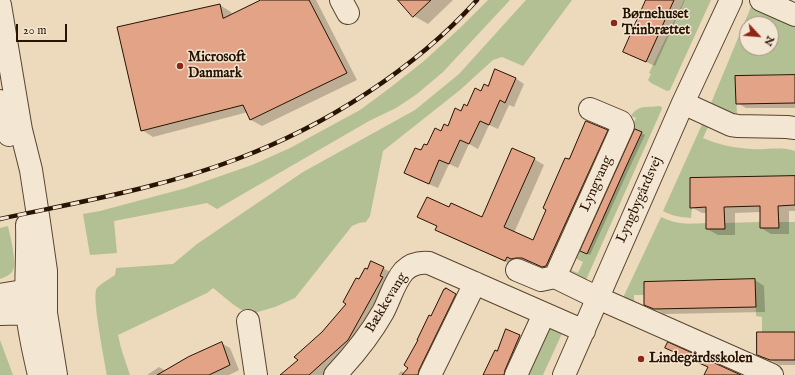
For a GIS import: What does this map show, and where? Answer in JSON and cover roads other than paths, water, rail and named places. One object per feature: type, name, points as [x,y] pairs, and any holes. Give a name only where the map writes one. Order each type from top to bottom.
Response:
[{"type":"street","name":"Lyngbygårdsvej","points":[[564,375],[683,103],[731,0]]},
{"type":"street","points":[[761,0],[795,15]]},
{"type":"street","points":[[0,6],[21,130],[32,177],[46,271],[36,291]]},
{"type":"street","points":[[0,101],[26,202],[28,246],[36,291],[37,313],[32,345],[39,375]]},
{"type":"street","points":[[683,103],[731,125],[787,126],[795,128]]},
{"type":"street","name":"Lyngvang","points":[[555,277],[623,126],[621,122],[590,109]]},
{"type":"street","name":"Bækkevang","points":[[334,375],[364,341],[383,312],[404,272],[412,265],[421,262],[429,263],[584,331]]},
{"type":"street","points":[[516,270],[541,280],[555,277],[598,298],[772,375]]},
{"type":"street","points":[[430,375],[475,283]]},
{"type":"street","points":[[0,295],[36,291]]},
{"type":"street","points":[[0,314],[37,313]]},
{"type":"street","points":[[37,313],[56,375]]},
{"type":"street","points":[[516,375],[544,314]]},
{"type":"street","points":[[248,322],[256,375]]},
{"type":"railway","points":[[0,219],[120,194],[208,169],[270,146],[335,113],[397,72],[452,26],[477,0]]},
{"type":"place","name":"Børnehuset Trinbrættet","points":[[614,23]]},
{"type":"place","name":"Microsoft Danmark","points":[[180,66]]},
{"type":"place","name":"Lindegårdsskolen","points":[[641,359]]}]
